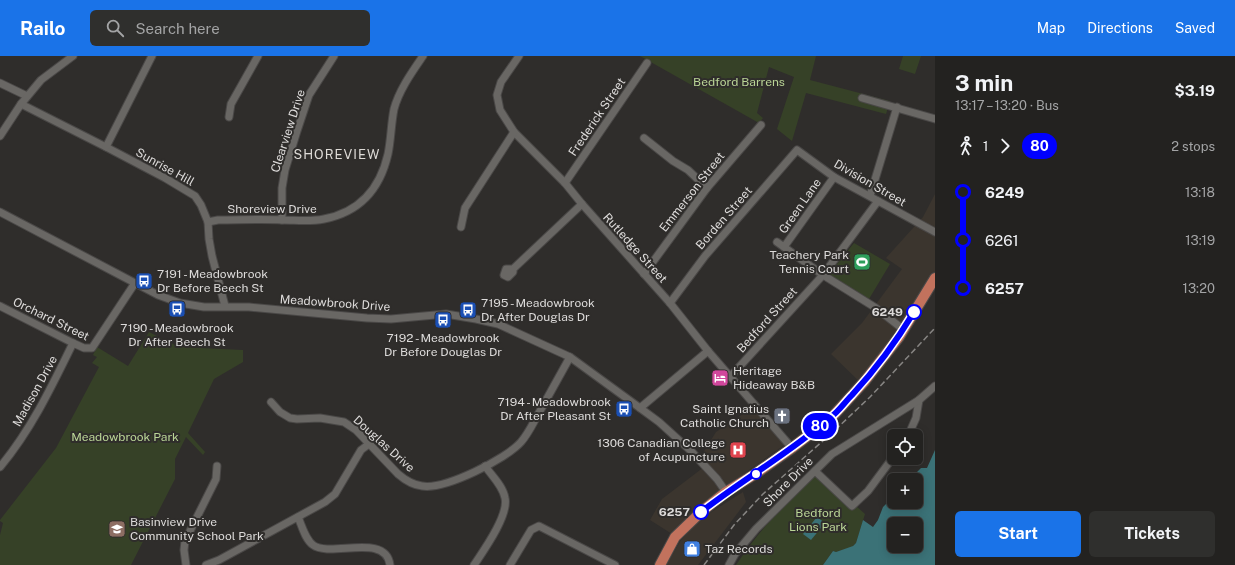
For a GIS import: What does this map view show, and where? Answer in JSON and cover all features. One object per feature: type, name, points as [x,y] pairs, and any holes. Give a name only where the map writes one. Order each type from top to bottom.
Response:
[{"type":"main road","points":[[660,565],[675,537],[701,512],[726,492],[756,474],[792,448],[832,417],[874,370],[904,330],[935,278]]},
{"type":"street","points":[[0,136],[27,96],[42,80],[73,56]]},
{"type":"street","points":[[106,147],[152,56]]},
{"type":"street","points":[[229,117],[231,104],[258,56]]},
{"type":"street","name":"Clearview Drive","points":[[282,220],[282,188],[285,170],[293,144],[309,95],[334,56]]},
{"type":"street","name":"Shoreview Drive","points":[[208,222],[218,220],[305,221],[331,218],[338,216],[368,198],[377,184],[385,166],[389,152],[394,110],[398,99],[404,86],[423,56]]},
{"type":"street","name":"Rutledge Street","points":[[519,56],[501,82],[497,95],[500,110],[514,132],[565,183],[670,303],[708,351],[792,448]]},
{"type":"street","name":"Frederick Street","points":[[565,183],[647,63]]},
{"type":"street","points":[[0,83],[27,96]]},
{"type":"street","points":[[862,98],[935,119]]},
{"type":"street","name":"Sunrise Hill","points":[[21,104],[165,178],[195,196],[201,205],[208,222],[212,256],[225,306]]},
{"type":"street","points":[[870,196],[897,107]]},
{"type":"street","name":"Emmerson Street","points":[[644,274],[707,188],[761,126]]},
{"type":"street","points":[[461,227],[465,208],[514,132]]},
{"type":"street","points":[[644,138],[673,161],[688,170],[707,188]]},
{"type":"street","name":"Division Street","points":[[797,150],[834,177],[935,232]]},
{"type":"street","name":"Borden Street","points":[[670,303],[705,256],[797,150]]},
{"type":"street","name":"Green Lane","points":[[784,248],[834,177]]},
{"type":"street","name":"Bedford Street","points":[[730,376],[823,275],[878,201]]},
{"type":"street","points":[[513,269],[582,204]]},
{"type":"street","name":"Meadowbrook Drive","points":[[0,212],[158,295],[180,303],[204,307],[225,306],[391,319],[446,314],[498,324],[570,358],[640,408],[659,422],[691,451],[717,479],[726,492]]},
{"type":"street","points":[[777,242],[823,275],[876,308],[904,330]]},
{"type":"street","name":"Orchard Street","points":[[0,306],[73,343],[84,348],[92,348],[135,283]]},
{"type":"street","name":"Madison Drive","points":[[0,467],[10,455],[42,405],[73,343]]},
{"type":"street","points":[[640,408],[708,351]]},
{"type":"street","name":"Douglas Drive","points":[[271,402],[280,412],[290,418],[320,418],[344,422],[356,430],[398,474],[413,484],[431,487],[444,484],[485,466],[514,450],[522,440],[570,358]]},
{"type":"street","name":"Shore Drive","points":[[729,565],[756,529],[832,454],[919,400],[935,386]]},
{"type":"street","points":[[911,429],[916,418],[919,400]]},
{"type":"street","points":[[206,565],[220,563],[298,517],[317,508],[335,494],[361,450],[369,444]]},
{"type":"street","points":[[815,470],[852,506],[868,491],[887,465]]},
{"type":"street","points":[[186,565],[184,550],[185,541],[216,479],[217,466]]},
{"type":"street","points":[[474,565],[503,517],[506,507],[506,498],[503,491],[485,466]]},
{"type":"street","points":[[298,517],[312,544],[320,548],[330,549],[353,547],[372,548],[384,553],[390,565]]},
{"type":"street","points":[[510,565],[531,530],[539,526],[615,565]]},
{"type":"shaded area","points":[[935,194],[935,274],[917,305],[861,383],[831,354],[862,323],[902,269],[886,258],[923,217]]},
{"type":"shaded area","points":[[755,406],[790,441],[735,480],[672,534],[650,520],[662,499],[704,467],[698,461],[716,432]]},
{"type":"shaded area","points":[[743,492],[746,502],[698,565],[666,565],[681,540],[691,529],[705,516]]},
{"type":"green space","name":"Bedford Barrens","points":[[640,56],[816,56],[810,80],[890,101],[886,114],[806,93],[792,141],[777,129],[794,77],[769,67],[757,113],[763,118],[759,123]]},
{"type":"green space","points":[[903,56],[921,56],[915,74],[899,69]]},
{"type":"green space","points":[[854,243],[890,264],[869,299],[829,274]]},
{"type":"green space","name":"Meadowbrook Park","points":[[149,332],[179,347],[243,350],[243,362],[214,379],[188,433],[205,452],[203,455],[186,437],[175,459],[175,479],[131,565],[0,565],[0,535],[3,523],[0,520],[56,448],[99,367],[92,363],[97,357],[93,355],[97,347],[128,366]]},
{"type":"green space","name":"Bedford Lions Park","points":[[819,473],[865,514],[856,543],[852,547],[836,552],[833,551],[823,565],[736,565],[774,516]]},
{"type":"water","points":[[935,450],[935,565],[823,565],[833,551],[836,552],[853,546],[856,543],[863,520],[873,527],[878,520],[883,507],[887,503],[887,509],[923,509],[923,473],[916,473],[921,468],[927,468]]},
{"type":"water","points":[[817,517],[825,523],[811,540],[803,534]]},
{"type":"railway","points":[[704,565],[734,525],[763,494],[870,397],[935,328]]},
{"type":"bus line","name":"80","points":[[701,512],[726,492],[756,474],[792,448],[832,417],[874,370],[899,336],[914,312]]},
{"type":"place","name":"Teachery Park Tennis Court","points":[[862,262]]},
{"type":"place","name":"7191 - Meadowbrook Dr Before Beech St","points":[[144,281]]},
{"type":"place","name":"7190 - Meadowbrook Dr After Beech St","points":[[177,309]]},
{"type":"place","name":"7195 - Meadowbrook Dr After Douglas Dr","points":[[468,310]]},
{"type":"place","name":"6249","points":[[914,312]]},
{"type":"place","name":"7192 - Meadowbrook Dr Before Douglas Dr","points":[[443,320]]},
{"type":"place","name":"Heritage Hideaway B&B","points":[[720,378]]},
{"type":"place","name":"7194 - Meadowbrook Dr After Pleasant St","points":[[624,409]]},
{"type":"place","name":"Saint Ignatius Catholic Church","points":[[782,416]]},
{"type":"place","name":"1306 Canadian College of Acupuncture","points":[[738,450]]},
{"type":"place","name":"6257","points":[[701,512]]},
{"type":"place","name":"Basinview Drive Community School Park","points":[[117,529]]},
{"type":"place","name":"Taz Records","points":[[692,549]]},
{"type":"district","name":"SHOREVIEW","points":[[337,154]]}]
